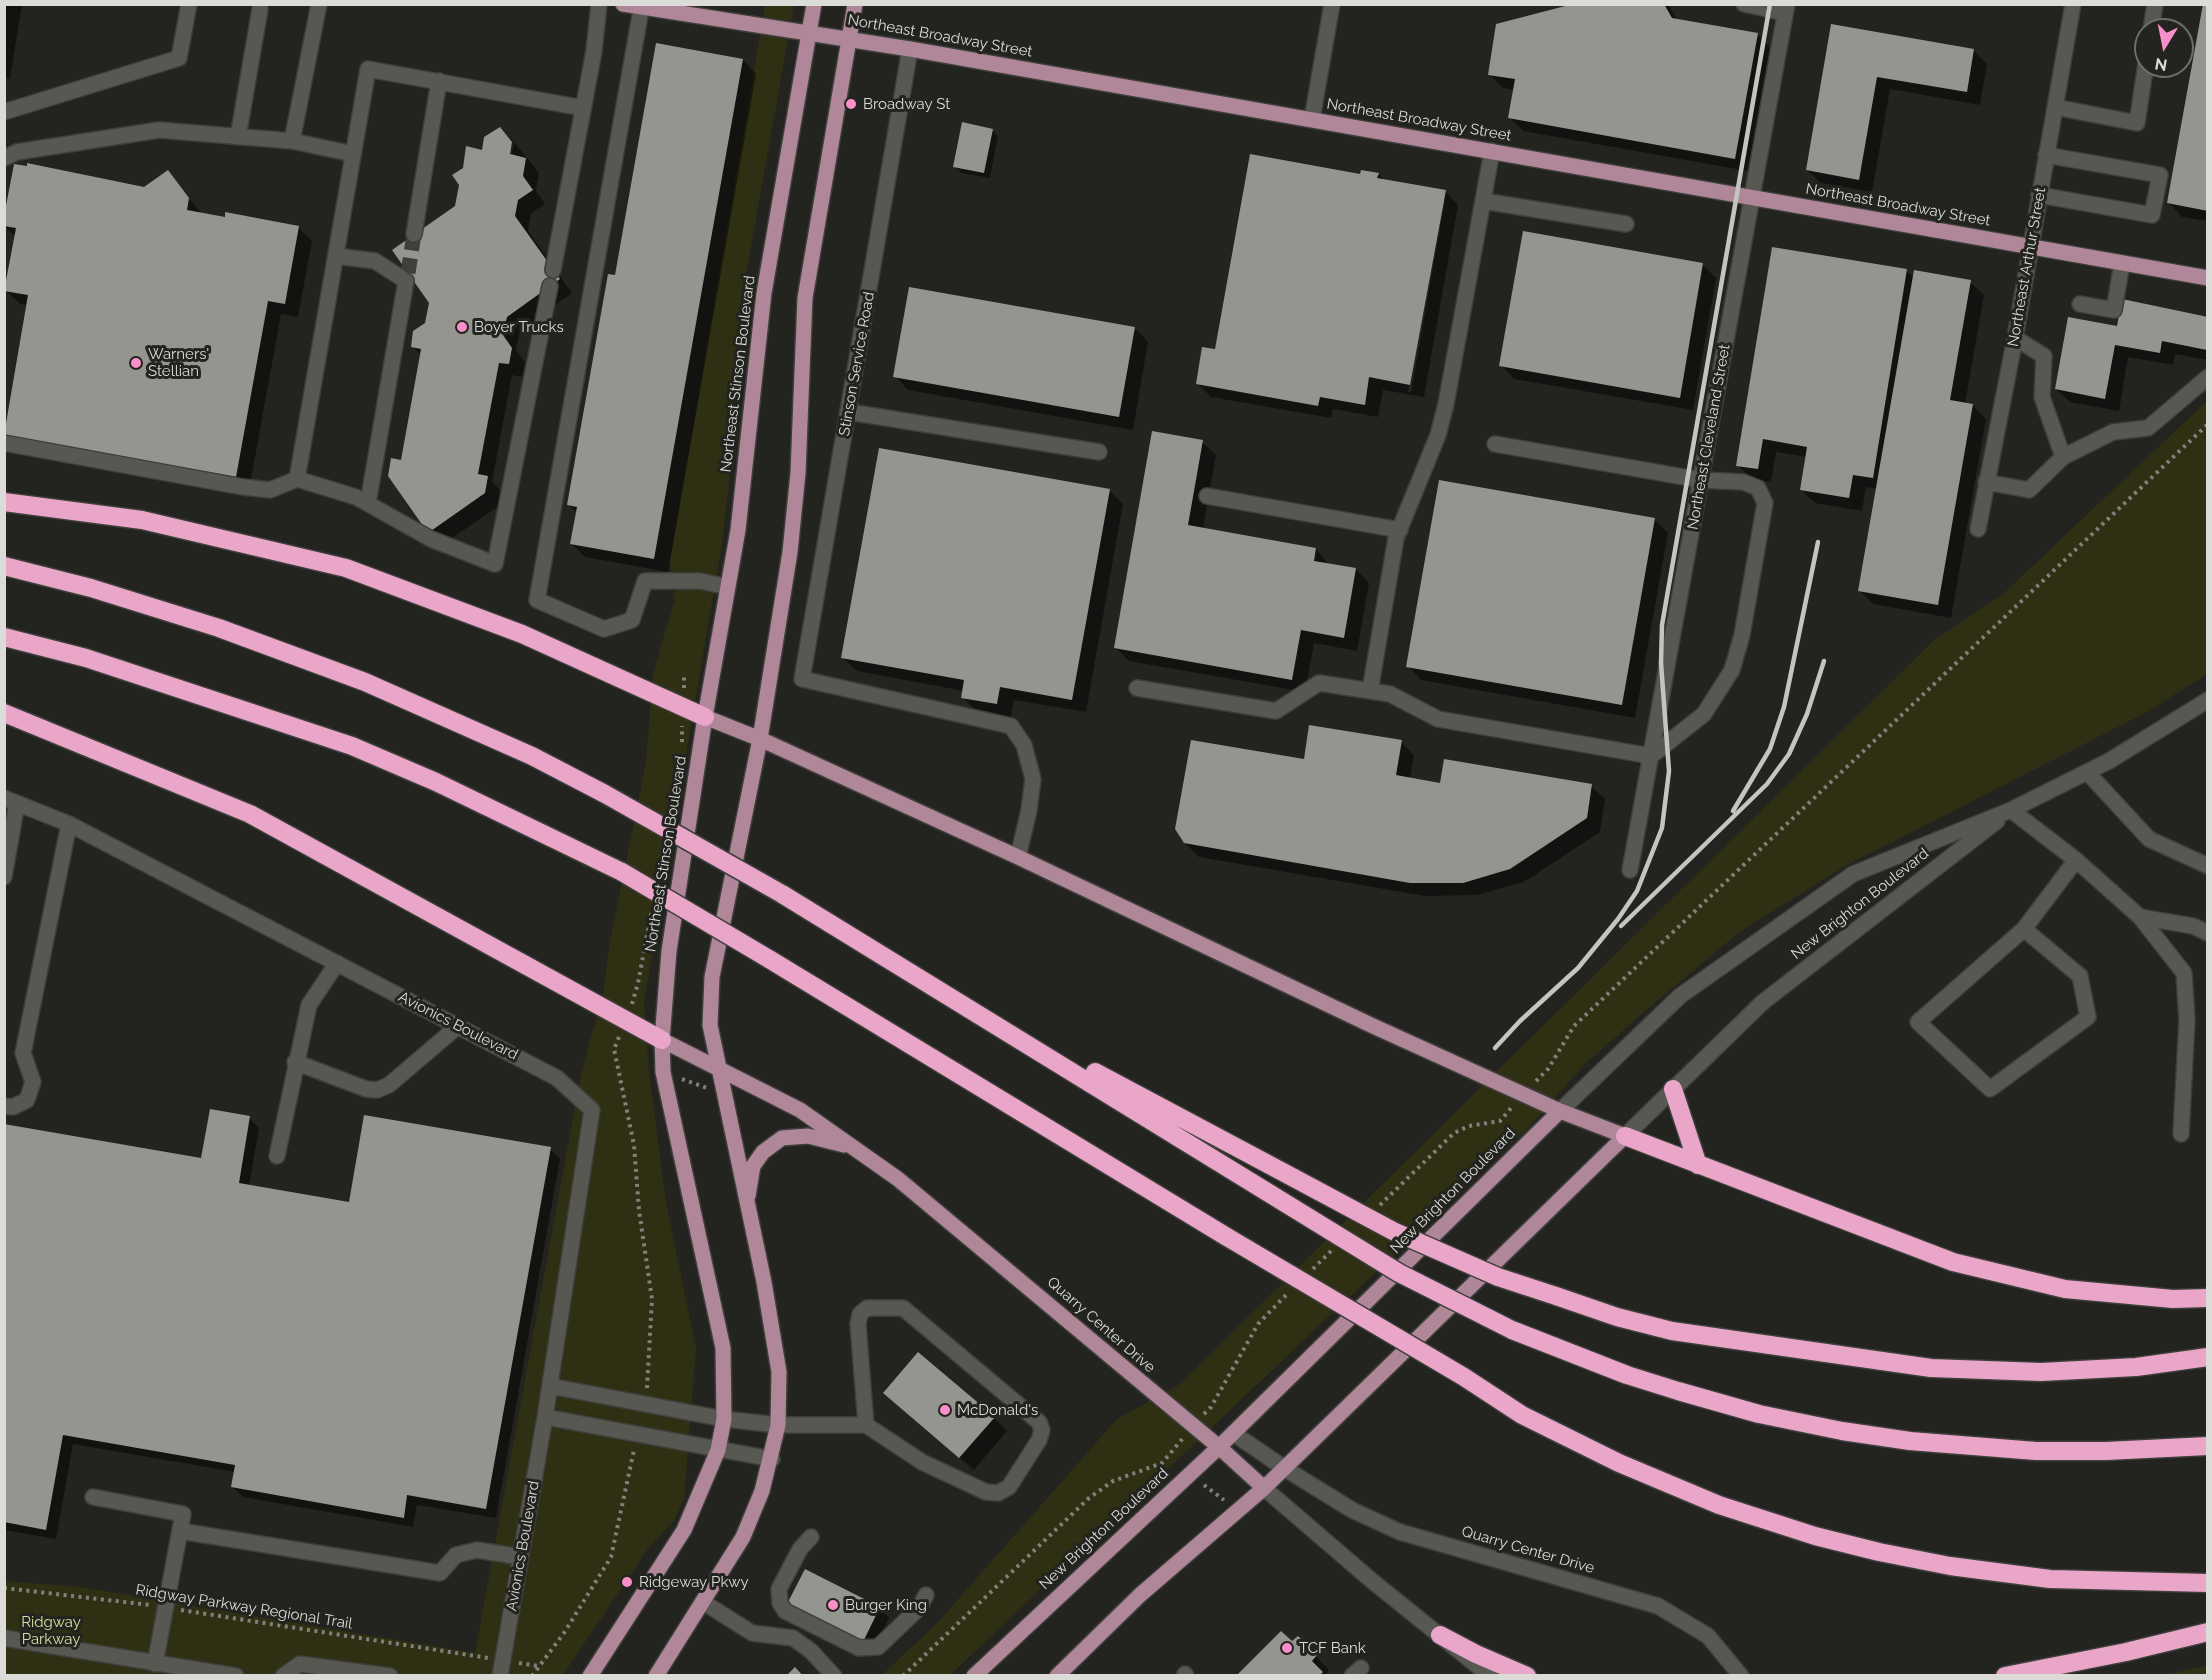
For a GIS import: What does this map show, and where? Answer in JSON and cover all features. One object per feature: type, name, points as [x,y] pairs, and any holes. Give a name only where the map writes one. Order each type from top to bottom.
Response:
[{"type":"highway","points":[[4,502],[142,520],[346,568],[522,634],[705,717]]},
{"type":"highway","points":[[4,566],[91,588],[208,625],[365,682],[521,751],[605,794],[782,894],[1399,1272],[1512,1330],[1627,1375],[1678,1391],[1759,1414],[1842,1431],[1921,1442],[2036,1450],[2106,1451],[2208,1446]]},
{"type":"highway","points":[[4,637],[86,658],[352,746],[436,782],[622,872],[1227,1237],[1464,1377],[1522,1415],[1619,1464],[1719,1505],[1815,1536],[1879,1552],[1950,1566],[2050,1579],[2208,1582]]},
{"type":"highway","points":[[4,713],[250,814],[662,1040]]},
{"type":"highway","points":[[953,997],[1393,1231],[1498,1277],[1617,1317],[1672,1331],[1931,1368],[2041,1372],[2136,1367],[2208,1357]]},
{"type":"highway","points":[[1673,1089],[1698,1166]]},
{"type":"highway","points":[[1625,1136],[1953,1263],[2065,1289],[2173,1299],[2208,1298]]},
{"type":"highway","points":[[2005,1676],[2126,1652],[2208,1632]]},
{"type":"highway","points":[[1440,1635],[1476,1654],[1527,1676]]},
{"type":"main road","name":"Northeast Broadway Street","points":[[623,4],[910,49],[2208,278]]},
{"type":"main road","name":"Northeast Stinson Boulevard","points":[[590,1676],[684,1530],[718,1450],[724,1419],[723,1348],[663,1072],[662,1040],[669,951],[705,717],[738,530],[764,293],[814,4]]},
{"type":"main road","points":[[656,1676],[743,1537],[772,1459],[778,1425],[779,1372],[710,1025],[712,977],[760,739],[791,540],[798,473],[805,298],[855,4]]},
{"type":"main road","points":[[705,717],[760,739],[1018,857],[1372,1026],[1560,1111],[1625,1136]]},
{"type":"main road","name":"Quarry Center Drive","points":[[662,1040],[800,1110],[933,1206],[1219,1447],[1264,1488]]},
{"type":"main road","name":"New Brighton Boulevard","points":[[974,1676],[1219,1447],[1560,1111]]},
{"type":"main road","points":[[747,1205],[753,1166],[763,1152],[782,1138],[808,1136],[854,1148]]},
{"type":"main road","name":"New Brighton Boulevard","points":[[1057,1676],[1140,1595],[1264,1488],[1625,1136]]},
{"type":"street","points":[[4,112],[180,58],[189,4]]},
{"type":"street","points":[[292,141],[319,4]]},
{"type":"street","points":[[553,270],[595,43],[599,4]]},
{"type":"street","points":[[1312,119],[1332,4]]},
{"type":"street","points":[[1744,4],[1786,9]]},
{"type":"street","name":"Northeast Arthur Street","points":[[1978,529],[2015,338],[2073,4]]},
{"type":"street","points":[[642,6],[615,171],[537,600],[604,629],[632,620],[645,581],[700,581],[728,587]]},
{"type":"street","points":[[238,137],[260,9]]},
{"type":"street","name":"Northeast Cleveland Street","points":[[1630,870],[1786,9]]},
{"type":"street","name":"Stinson Service Road","points":[[910,49],[802,679],[1011,726],[1024,745],[1033,779],[1029,810],[1018,857]]},
{"type":"street","points":[[297,479],[368,69],[583,108]]},
{"type":"street","points":[[2055,107],[2136,123],[2144,78]]},
{"type":"street","points":[[414,234],[439,81]]},
{"type":"street","points":[[4,158],[17,152],[159,130],[292,141],[353,154]]},
{"type":"street","points":[[1370,691],[1400,530],[1438,435],[1492,151]]},
{"type":"street","points":[[2039,195],[2152,215],[2160,175],[2046,155]]},
{"type":"street","points":[[1483,201],[1626,224]]},
{"type":"street","points":[[336,256],[375,261],[407,277],[368,503]]},
{"type":"street","points":[[2080,304],[2114,310],[2122,263]]},
{"type":"street","points":[[4,443],[243,487],[270,490],[297,479],[356,496],[431,539],[495,564],[550,286]]},
{"type":"street","points":[[2015,338],[2044,356],[2042,397],[2063,458]]},
{"type":"street","points":[[1986,482],[2029,490],[2063,458],[2113,432],[2148,428],[2208,377]]},
{"type":"street","points":[[849,412],[1099,453]]},
{"type":"street","points":[[1137,688],[1276,711],[1319,683],[1390,694],[1438,718],[1651,756],[1704,714],[1732,670],[1742,635],[1751,588],[1765,503],[1762,495],[1758,488],[1743,482],[1701,480],[1495,444]]},
{"type":"street","points":[[1207,496],[1400,530]]},
{"type":"street","name":"New Brighton Boulevard","points":[[1560,1111],[1680,996],[1853,874],[2011,810],[2087,772],[2208,700]]},
{"type":"street","points":[[2087,772],[2149,839],[2204,860]]},
{"type":"street","points":[[4,877],[10,801]]},
{"type":"street","name":"Avionics Boulevard","points":[[10,801],[69,824],[556,1078],[592,1110],[545,1417],[500,1676]]},
{"type":"street","points":[[2011,810],[2076,860],[2140,917],[2184,973],[2187,1020],[2181,1134]]},
{"type":"street","name":"New Brighton Boulevard","points":[[1625,1136],[1763,1002],[2011,810]]},
{"type":"street","points":[[4,1106],[13,1107],[27,1100],[33,1082],[23,1053],[69,824]]},
{"type":"street","points":[[2025,929],[2080,976],[2088,1017],[1990,1089],[1918,1022],[2025,929],[2076,860]]},
{"type":"street","points":[[2140,917],[2193,926],[2208,933]]},
{"type":"street","points":[[277,1156],[295,1062],[309,1005],[337,963]]},
{"type":"street","points":[[295,1062],[366,1089],[377,1090],[389,1085],[458,1026]]},
{"type":"street","points":[[550,1386],[724,1419],[778,1425],[866,1425],[922,1462],[986,1492],[998,1493],[1009,1487],[1039,1440],[1042,1430],[1039,1422],[903,1308],[867,1308],[860,1314],[858,1324],[866,1425]]},
{"type":"street","points":[[545,1417],[772,1459]]},
{"type":"street","name":"Quarry Center Drive","points":[[1233,1433],[1352,1510],[1400,1532],[1658,1606],[1708,1636],[1742,1676]]},
{"type":"street","name":"Quarry Center Drive","points":[[1264,1488],[1371,1580],[1490,1676]]},
{"type":"street","points":[[93,1497],[183,1514],[156,1664]]},
{"type":"street","points":[[180,1531],[440,1573],[456,1555],[477,1550],[520,1557]]},
{"type":"street","points":[[811,1537],[800,1549],[779,1589],[780,1603],[786,1611],[859,1648],[871,1650],[878,1647],[919,1608],[926,1595]]},
{"type":"street","points":[[702,1602],[752,1633],[793,1638],[811,1651],[834,1676]]},
{"type":"street","points":[[4,1638],[236,1676]]},
{"type":"street","points":[[283,1676],[300,1664],[390,1676]]},
{"type":"path","points":[[1535,1082],[1548,1069],[1574,1026],[2208,424]]},
{"type":"path","points":[[682,722],[682,748]]},
{"type":"path","points":[[670,814],[678,770]]},
{"type":"path","points":[[657,881],[665,836]]},
{"type":"path","points":[[630,1009],[638,983],[653,904]]},
{"type":"path","points":[[621,1033],[614,1048],[634,1145],[639,1210],[652,1299],[647,1393]]},
{"type":"path","points":[[682,1079],[710,1089]]},
{"type":"path","points":[[532,1676],[564,1633],[610,1557],[636,1445]]},
{"type":"path","points":[[903,1676],[1089,1498],[1113,1481],[1162,1463]]},
{"type":"path","points":[[1203,1484],[1224,1501]]},
{"type":"path","name":"Ridgway Parkway Regional Trail","points":[[4,1588],[165,1607],[479,1657]]},
{"type":"path","points":[[516,1663],[539,1666]]},
{"type":"green space","name":"Ridgway Parkway","points":[[765,5],[794,5],[741,303],[732,454],[723,537],[644,1002],[649,1072],[666,1203],[696,1348],[684,1499],[674,1521],[649,1547],[563,1675],[5,1675],[4,1581],[80,1587],[475,1653],[581,1074],[604,990],[609,947],[646,763],[653,673],[675,600],[670,561]]},
{"type":"green space","points":[[2207,401],[2207,674],[2149,711],[1845,866],[1741,931],[1585,1064],[1529,1127],[950,1675],[881,1676],[939,1621],[1117,1419],[1179,1385],[1933,641],[2003,594]]},
{"type":"green space","points":[[2207,1666],[2207,1675],[2162,1675]]},
{"type":"building","points":[[1573,4],[1664,4],[1672,18],[1758,33],[1735,159],[1508,118],[1515,79],[1488,75],[1496,24]]},
{"type":"building","points":[[2203,4],[2208,4],[2208,211],[2167,203],[2190,78],[2194,78],[2194,54]]},
{"type":"building","points":[[1831,24],[1974,49],[1967,92],[1877,77],[1859,180],[1806,170]]},
{"type":"building","points":[[656,43],[743,59],[654,559],[570,544],[577,507],[567,505],[608,274],[615,275]]},
{"type":"building","points":[[962,122],[993,129],[984,173],[953,167]]},
{"type":"building","name":"Boyer Trucks","points":[[500,127],[512,142],[510,154],[526,158],[523,176],[533,190],[518,200],[515,216],[560,279],[507,317],[503,335],[512,348],[509,364],[499,363],[478,474],[488,476],[485,493],[428,533],[388,476],[391,458],[401,460],[421,349],[411,347],[413,331],[425,323],[429,303],[392,250],[455,206],[459,185],[452,175],[463,168],[466,146],[482,150],[484,137]]},
{"type":"building","points":[[1250,154],[1360,174],[1361,170],[1379,173],[1377,178],[1446,190],[1410,385],[1369,377],[1365,405],[1320,397],[1318,406],[1196,384],[1202,347],[1215,349]]},
{"type":"building","name":"Warners' Stellian","points":[[27,163],[144,187],[168,170],[189,198],[187,210],[225,217],[225,212],[299,226],[285,304],[268,301],[236,477],[4,435],[28,295],[4,291],[16,228],[4,226],[4,216],[14,164],[27,166]]},
{"type":"building","points":[[1523,231],[1703,263],[1680,398],[1499,366]]},
{"type":"building","points":[[1772,247],[1907,269],[1873,478],[1853,475],[1849,498],[1800,490],[1807,447],[1763,439],[1758,469],[1736,466]]},
{"type":"building","points":[[1914,270],[1971,280],[1950,400],[1973,404],[1938,605],[1858,591]]},
{"type":"building","points":[[909,287],[1135,327],[1119,417],[893,377]]},
{"type":"building","points":[[2122,299],[2208,317],[2207,350],[2162,341],[2160,353],[2115,345],[2105,399],[2055,389],[2068,317],[2117,326]]},
{"type":"building","points":[[1152,431],[1203,440],[1188,525],[1316,548],[1314,561],[1356,568],[1344,638],[1301,630],[1292,680],[1114,648]]},
{"type":"building","points":[[879,448],[1110,489],[1072,700],[1000,687],[997,704],[961,698],[964,680],[841,658]]},
{"type":"building","points":[[1439,480],[1655,518],[1622,705],[1406,667]]},
{"type":"building","points":[[1309,725],[1402,740],[1396,775],[1440,783],[1444,759],[1592,784],[1587,818],[1510,869],[1463,883],[1410,883],[1184,843],[1175,829],[1191,740],[1304,759]]},
{"type":"building","points":[[210,1109],[250,1116],[239,1183],[349,1202],[364,1115],[551,1147],[486,1509],[407,1495],[404,1518],[231,1487],[235,1465],[63,1435],[46,1530],[4,1522],[4,1124],[201,1158]]},
{"type":"building","name":"McDonald's","points":[[918,1352],[995,1417],[959,1458],[883,1393]]},
{"type":"building","name":"Burger King","points":[[805,1569],[880,1607],[863,1642],[787,1604]]},
{"type":"building","name":"TCF Bank","points":[[1281,1631],[1292,1641],[1298,1636],[1317,1655],[1312,1661],[1323,1672],[1319,1676],[1236,1676]]},
{"type":"building","points":[[795,1667],[803,1676],[786,1676]]},
{"type":"tunnel","points":[[408,273],[414,234]]},
{"type":"railway","points":[[1495,1048],[1520,1021],[1578,968],[1618,919],[1637,891],[1662,828],[1669,771],[1661,663],[1662,625],[1770,4]]},
{"type":"railway","points":[[1733,811],[1770,749],[1784,707],[1818,542]]},
{"type":"railway","points":[[1621,926],[1767,784],[1789,754],[1807,714],[1824,661]]},
{"type":"place","name":"Broadway St","points":[[851,104]]},
{"type":"place","name":"Boyer Trucks","points":[[462,327]]},
{"type":"place","name":"Warners' Stellian","points":[[136,363]]},
{"type":"place","name":"McDonald's","points":[[945,1410]]},
{"type":"place","name":"Ridgeway Pkwy","points":[[627,1582]]},
{"type":"place","name":"Burger King","points":[[833,1605]]},
{"type":"place","name":"TCF Bank","points":[[1287,1648]]}]
